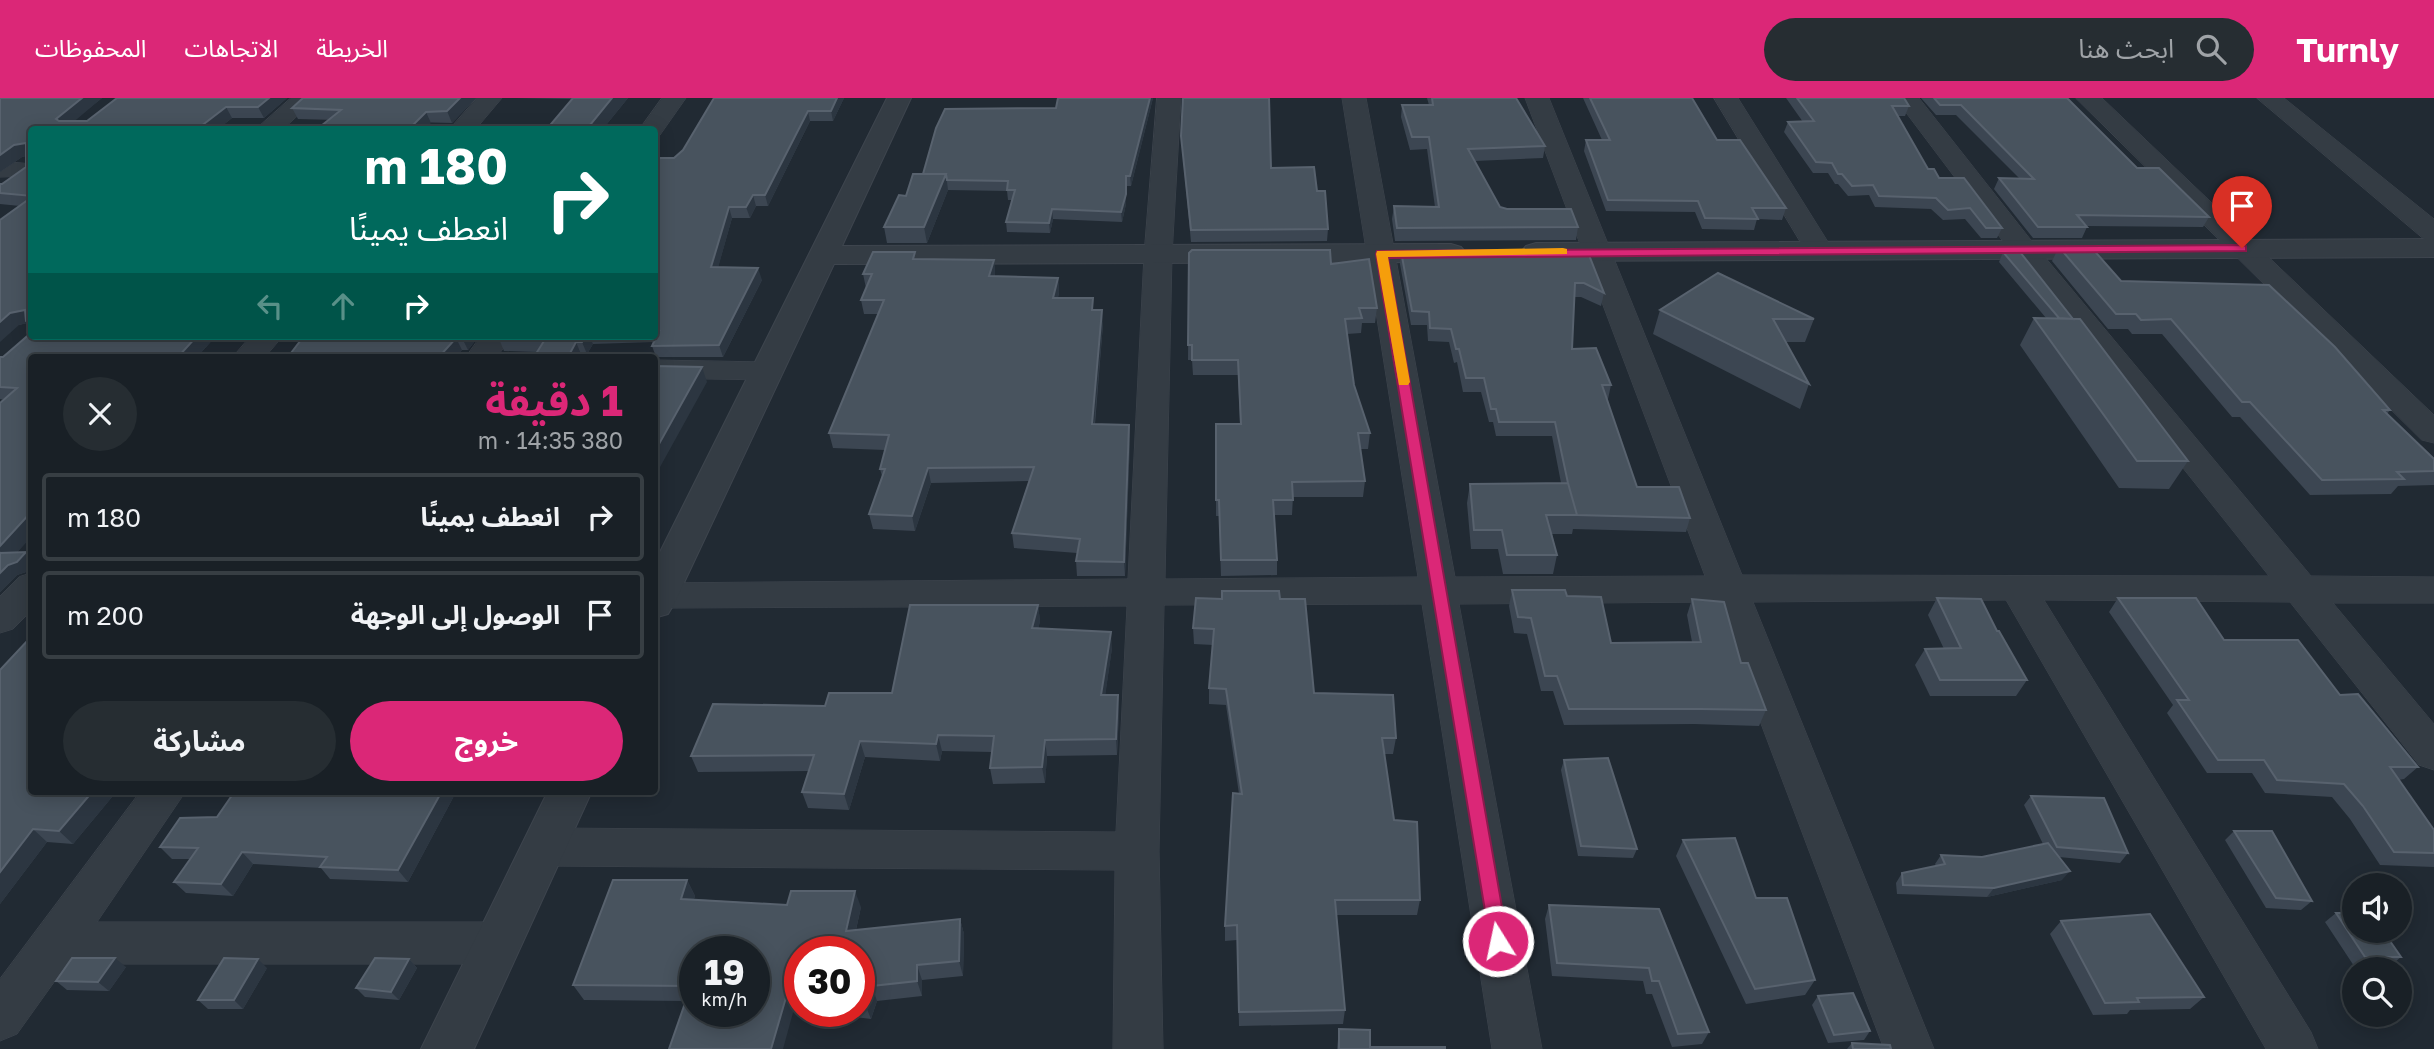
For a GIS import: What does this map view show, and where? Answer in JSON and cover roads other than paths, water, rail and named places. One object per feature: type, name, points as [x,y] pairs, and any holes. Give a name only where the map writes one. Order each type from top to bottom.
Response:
[{"type":"street","points":[[272,126],[305,98]]},
{"type":"street","points":[[465,126],[490,98]]},
{"type":"street","points":[[654,126],[674,98]]},
{"type":"street","points":[[658,597],[899,98]]},
{"type":"street","points":[[1138,1049],[1137,850],[1158,255],[1169,98]]},
{"type":"street","points":[[1354,98],[1517,1049]]},
{"type":"street","points":[[1537,98],[1909,1049]]},
{"type":"street","points":[[1726,98],[1819,250]]},
{"type":"street","points":[[1907,98],[2024,250],[2434,753]]},
{"type":"street","points":[[2088,98],[2434,433]]},
{"type":"street","points":[[2269,98],[2434,233]]},
{"type":"street","points":[[0,187],[18,168]]},
{"type":"street","points":[[824,255],[2434,248]]},
{"type":"street","points":[[251,354],[264,340]]},
{"type":"street","points":[[483,354],[494,340]]},
{"type":"street","points":[[658,369],[766,371]]},
{"type":"street","points":[[2017,587],[2293,1049]]},
{"type":"street","points":[[658,599],[1439,588],[2017,587],[2434,590]]},
{"type":"street","points":[[0,1018],[162,795]]},
{"type":"street","points":[[447,1049],[568,795]]},
{"type":"street","points":[[545,847],[1137,850]]},
{"type":"street","points":[[55,943],[498,943]]}]
